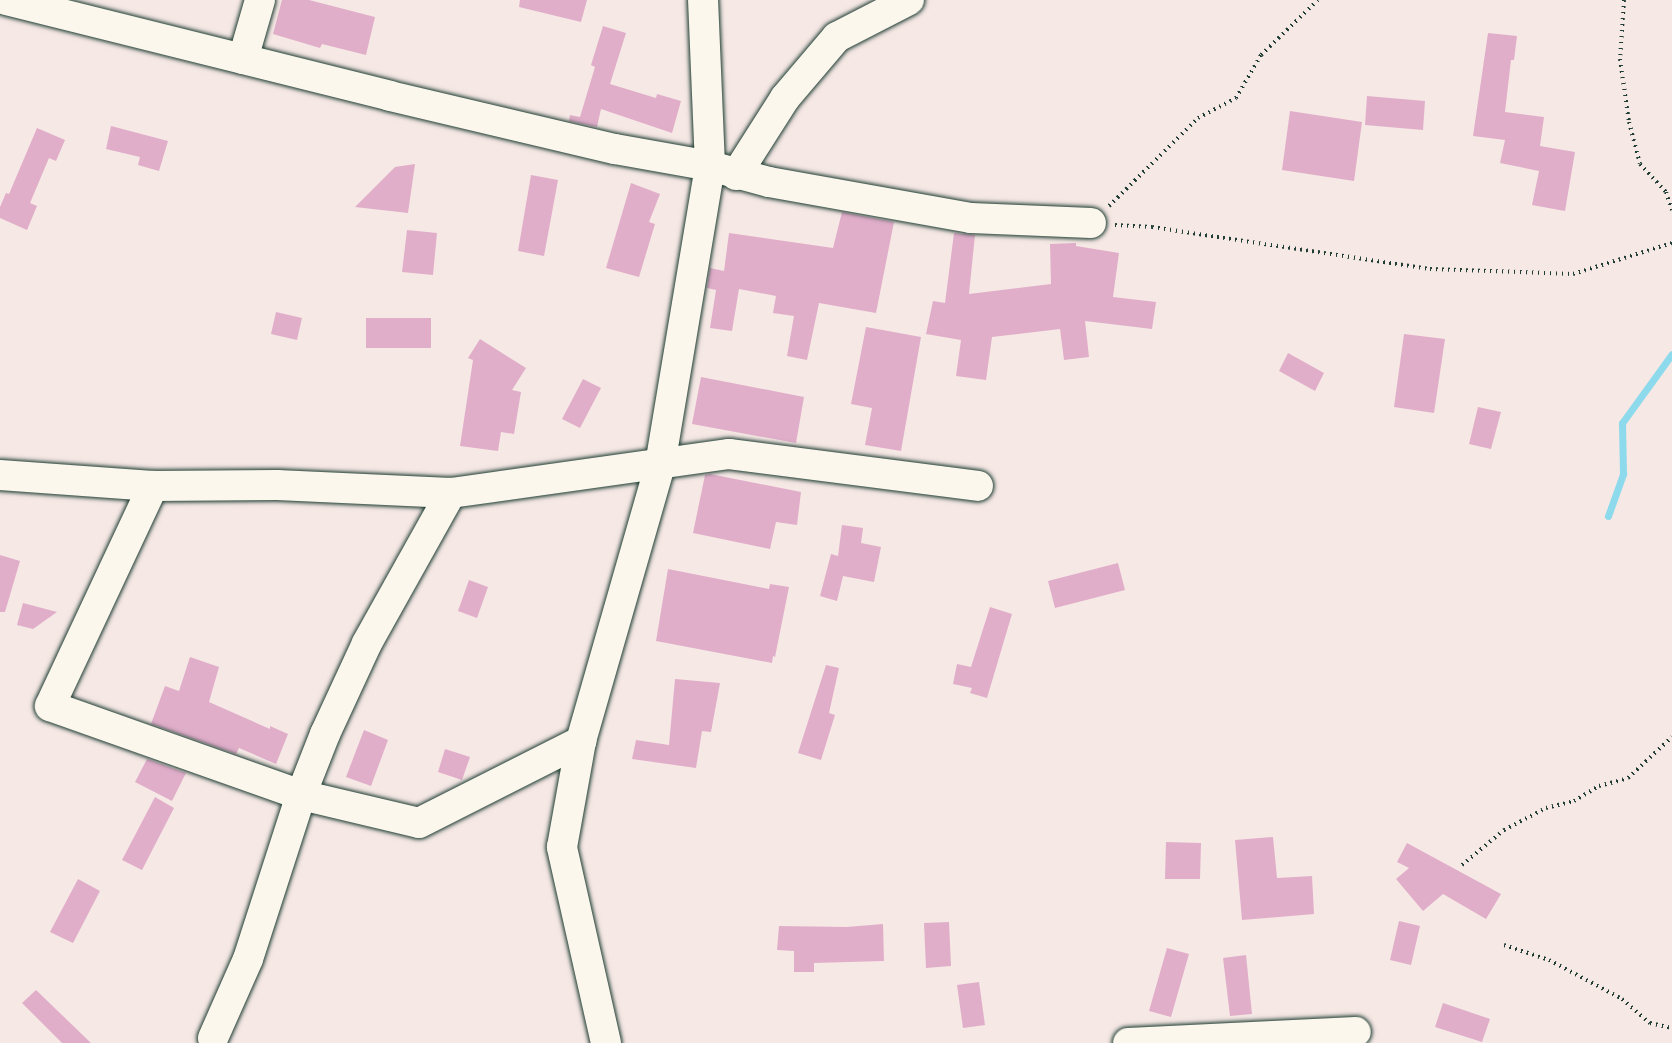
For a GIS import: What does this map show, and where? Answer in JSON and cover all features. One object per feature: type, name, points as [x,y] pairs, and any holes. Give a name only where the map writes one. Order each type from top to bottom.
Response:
[{"type":"street","points":[[6,0],[604,147],[971,218],[1091,223]]},
{"type":"street","points":[[243,59],[260,0]]},
{"type":"street","points":[[606,1043],[562,847],[581,741],[660,465],[723,170],[703,0]]},
{"type":"street","points":[[723,170],[837,37],[909,0]]},
{"type":"street","points":[[0,475],[153,486],[277,485],[451,493],[729,454],[978,486]]},
{"type":"street","points":[[153,486],[50,706],[301,795],[419,823],[581,741]]},
{"type":"street","points":[[213,1038],[248,959],[301,795],[367,643],[451,493]]},
{"type":"street","points":[[1128,1043],[1356,1032]]},
{"type":"path","points":[[1091,223],[1198,118],[1236,98],[1261,56],[1318,0]]},
{"type":"path","points":[[1624,0],[1620,59],[1629,122],[1640,164],[1666,192],[1672,210]]},
{"type":"path","points":[[1091,223],[1152,227],[1430,269],[1573,274],[1672,243]]},
{"type":"path","points":[[1462,865],[1504,830],[1546,808],[1574,801],[1599,786],[1628,778],[1672,737]]},
{"type":"path","points":[[1504,945],[1549,960],[1622,999],[1650,1023],[1672,1028]]},
{"type":"building","points":[[282,0],[309,0],[375,17],[366,55],[322,44],[320,48],[273,34]]},
{"type":"building","points":[[520,0],[587,0],[581,22],[519,7]]},
{"type":"building","points":[[603,26],[626,33],[610,84],[656,98],[657,94],[681,101],[672,133],[601,109],[597,127],[569,121],[570,115],[580,117],[595,67],[591,65]]},
{"type":"building","points":[[1488,33],[1517,36],[1514,60],[1511,60],[1505,112],[1544,117],[1540,146],[1575,152],[1565,211],[1532,205],[1539,171],[1500,163],[1505,140],[1473,136]]},
{"type":"building","points":[[1367,96],[1425,101],[1423,130],[1365,125]]},
{"type":"building","points":[[1290,111],[1362,122],[1354,181],[1282,170]]},
{"type":"building","points":[[111,126],[168,141],[159,171],[138,165],[140,157],[106,149]]},
{"type":"building","points":[[37,128],[65,140],[56,161],[49,158],[30,203],[37,206],[27,230],[0,218],[0,207],[6,193],[9,194]]},
{"type":"building","points":[[415,164],[408,213],[355,207],[395,167]]},
{"type":"building","points":[[531,175],[558,180],[544,256],[518,251]]},
{"type":"building","points":[[631,183],[660,194],[649,222],[655,224],[639,277],[606,268]]},
{"type":"building","points":[[842,212],[894,222],[876,313],[819,303],[807,360],[787,356],[794,316],[773,313],[776,296],[739,289],[732,331],[710,328],[716,290],[707,288],[710,268],[724,271],[729,233],[833,248]]},
{"type":"building","points":[[407,230],[437,233],[433,275],[402,272]]},
{"type":"building","points":[[954,233],[975,235],[969,294],[1051,284],[1050,244],[1076,243],[1076,246],[1119,253],[1113,297],[1156,302],[1152,329],[1085,321],[1089,357],[1064,360],[1060,329],[992,337],[986,380],[956,376],[961,340],[926,334],[933,301],[945,303]]},
{"type":"building","points":[[276,312],[302,318],[297,340],[271,334]]},
{"type":"building","points":[[366,318],[431,318],[431,348],[366,348]]},
{"type":"building","points":[[866,327],[921,337],[901,451],[865,445],[872,408],[851,404]]},
{"type":"building","points":[[1404,334],[1445,339],[1434,413],[1394,407]]},
{"type":"building","points":[[480,339],[526,368],[512,390],[521,392],[514,434],[501,432],[498,451],[460,446],[473,360],[468,358]]},
{"type":"building","points":[[1288,353],[1324,373],[1315,391],[1279,371]]},
{"type":"building","points":[[701,377],[804,397],[796,443],[692,424]]},
{"type":"building","points":[[583,379],[601,388],[580,428],[562,419]]},
{"type":"building","points":[[1478,407],[1501,412],[1491,449],[1469,444]]},
{"type":"building","points":[[710,474],[801,492],[797,525],[776,522],[770,549],[693,533],[705,475]]},
{"type":"building","points":[[842,525],[863,528],[861,543],[881,547],[874,582],[843,576],[837,601],[820,596],[831,554],[838,556]]},
{"type":"building","points":[[0,555],[20,561],[5,612],[0,612]]},
{"type":"building","points":[[1118,563],[1125,590],[1055,608],[1048,581]]},
{"type":"building","points":[[668,569],[769,589],[770,584],[789,587],[772,663],[656,641]]},
{"type":"building","points":[[469,580],[488,587],[477,618],[458,611]]},
{"type":"building","points":[[23,603],[57,612],[33,629],[17,625]]},
{"type":"building","points":[[990,607],[1012,614],[987,698],[970,693],[972,688],[953,684],[957,664],[971,667]]},
{"type":"building","points":[[190,657],[219,667],[209,702],[270,729],[270,726],[288,734],[276,764],[239,748],[236,754],[151,724],[165,686],[179,691]]},
{"type":"building","points":[[826,665],[839,668],[829,713],[835,715],[821,760],[798,753]]},
{"type":"building","points":[[675,679],[720,683],[711,732],[702,731],[696,768],[632,759],[636,740],[669,745]]},
{"type":"building","points":[[364,730],[388,740],[371,786],[346,777]]},
{"type":"building","points":[[445,749],[470,757],[462,780],[438,772]]},
{"type":"building","points":[[147,759],[186,773],[172,801],[135,782]]},
{"type":"building","points":[[155,797],[174,808],[142,870],[122,860]]},
{"type":"building","points":[[1273,837],[1277,878],[1312,876],[1314,914],[1242,920],[1235,840]]},
{"type":"building","points":[[1166,842],[1201,843],[1200,879],[1165,879]]},
{"type":"building","points":[[1407,843],[1501,894],[1486,919],[1443,894],[1423,911],[1396,879],[1409,868],[1397,862]]},
{"type":"building","points":[[78,879],[100,891],[73,943],[50,932]]},
{"type":"building","points":[[1399,921],[1420,926],[1411,965],[1390,960]]},
{"type":"building","points":[[949,922],[951,966],[926,968],[924,923]]},
{"type":"building","points":[[883,924],[884,961],[814,963],[814,972],[794,972],[794,951],[777,950],[779,926],[847,927]]},
{"type":"building","points":[[1167,948],[1189,954],[1171,1017],[1149,1011]]},
{"type":"building","points":[[1246,955],[1252,1014],[1230,1016],[1223,958]]},
{"type":"building","points":[[979,982],[985,1025],[963,1028],[957,985]]},
{"type":"building","points":[[36,990],[91,1043],[62,1043],[22,1003]]},
{"type":"building","points":[[1443,1003],[1490,1019],[1482,1042],[1435,1027]]},
{"type":"waterway","points":[[1608,516],[1623,474],[1622,423],[1672,354]]}]
